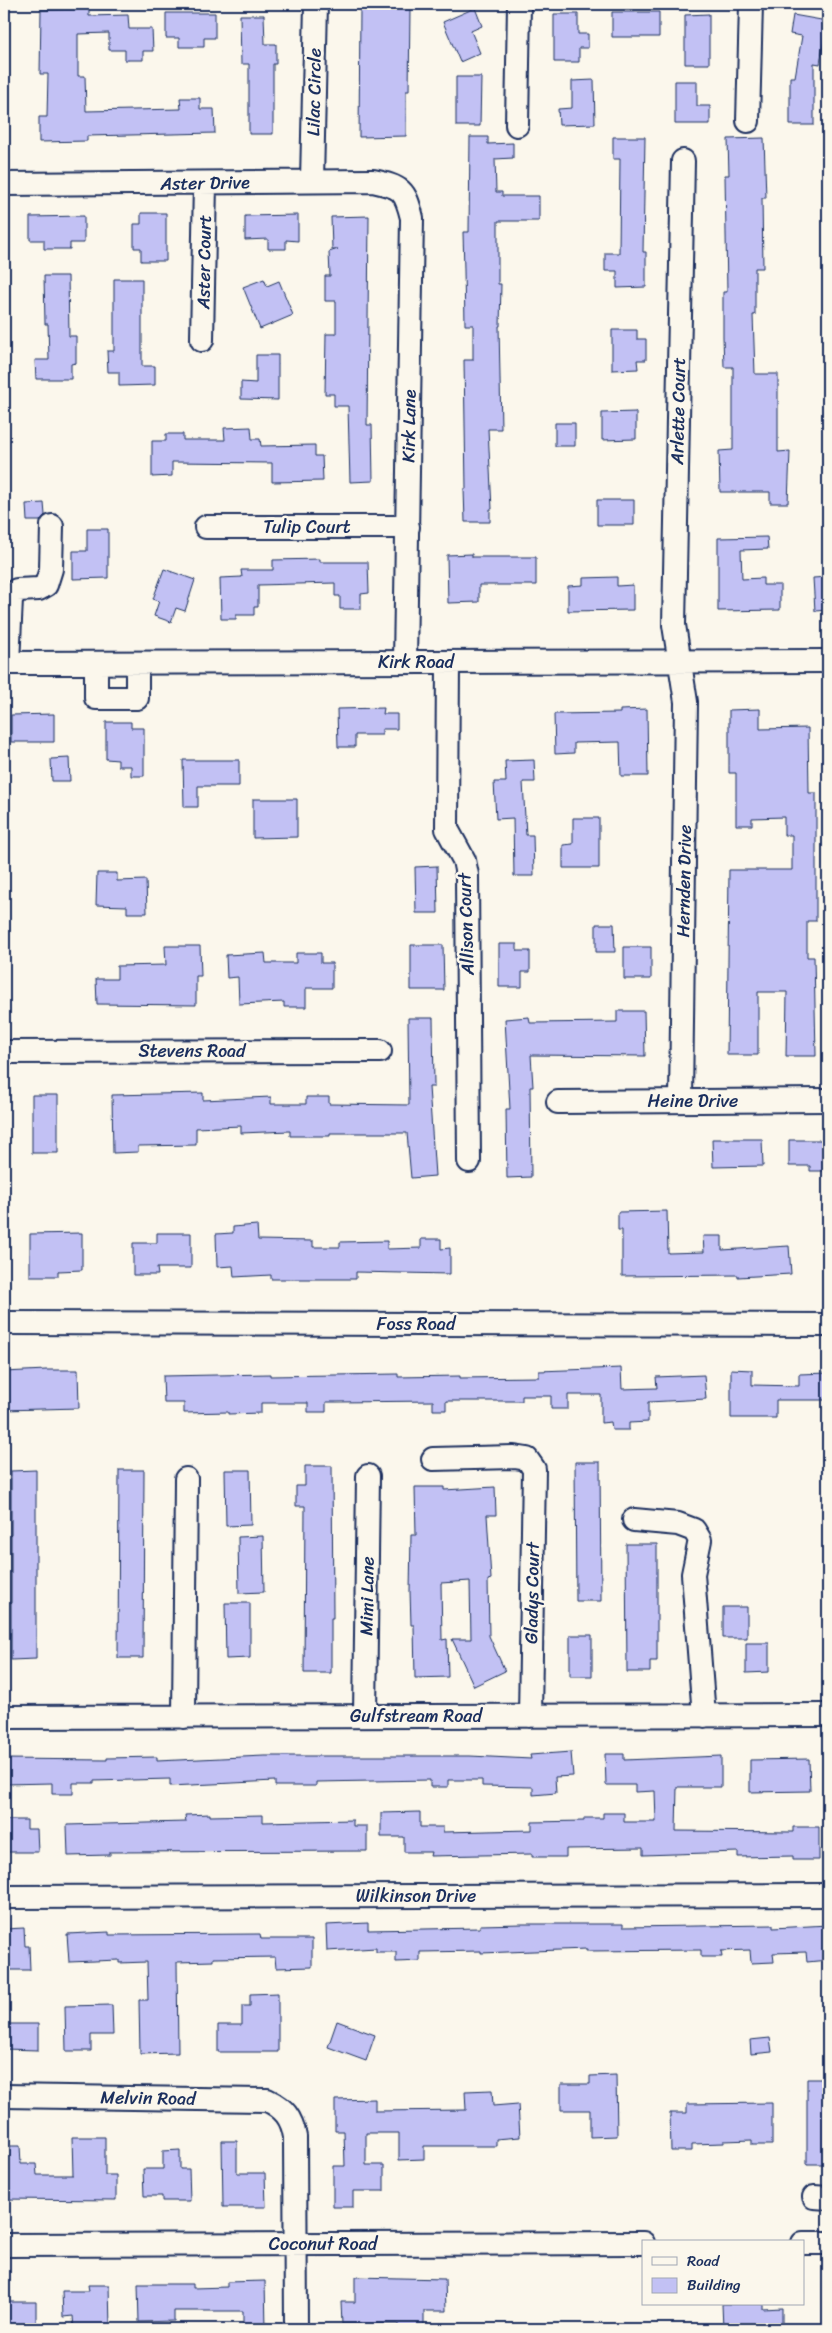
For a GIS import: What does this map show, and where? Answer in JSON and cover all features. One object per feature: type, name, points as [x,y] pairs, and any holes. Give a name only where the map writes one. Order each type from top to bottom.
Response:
[{"type":"street","name":"Lilac Circle","points":[[312,180],[316,4]]},
{"type":"street","points":[[517,125],[519,4]]},
{"type":"street","points":[[748,122],[751,4]]},
{"type":"street","name":"Arlette Court","points":[[680,661],[674,625],[683,160]]},
{"type":"street","name":"Aster Drive","points":[[4,184],[205,184],[312,180],[373,181],[395,186],[404,192]]},
{"type":"street","name":"Aster Court","points":[[202,340],[205,184]]},
{"type":"street","name":"Kirk Lane","points":[[404,192],[412,218],[405,662]]},
{"type":"street","points":[[6,663],[14,593],[21,589],[39,589],[46,585],[51,569],[52,526]]},
{"type":"street","name":"Tulip Court","points":[[206,527],[408,526]]},
{"type":"street","name":"Hernden Drive","points":[[680,661],[686,702],[681,1101]]},
{"type":"street","name":"Kirk Road","points":[[6,663],[828,661]]},
{"type":"street","name":"Allison Court","points":[[448,662],[447,829],[464,860],[468,875],[469,1161]]},
{"type":"street","points":[[96,663],[96,698],[137,698],[137,663]]},
{"type":"street","name":"Stevens Road","points":[[4,1052],[380,1050]]},
{"type":"street","name":"Heine Drive","points":[[558,1102],[828,1100]]},
{"type":"street","name":"Foss Road","points":[[4,1323],[828,1325]]},
{"type":"street","name":"Gladys Court","points":[[432,1459],[514,1457],[526,1459],[534,1470],[530,1716]]},
{"type":"street","name":"Mimi Lane","points":[[365,1716],[368,1476]]},
{"type":"street","points":[[184,1717],[186,1479]]},
{"type":"street","points":[[634,1520],[678,1524],[694,1530],[700,1540],[693,1574],[704,1716]]},
{"type":"street","name":"Gulfstream Road","points":[[4,1717],[828,1716]]},
{"type":"street","name":"Wilkinson Drive","points":[[4,1897],[828,1895]]},
{"type":"street","name":"Melvin Road","points":[[4,2096],[267,2100],[278,2105],[287,2114],[293,2125],[295,2138],[295,2244]]},
{"type":"street","name":"Coconut Road","points":[[4,2244],[642,2243]]},
{"type":"street","points":[[804,2243],[828,2243]]},
{"type":"street","points":[[295,2244],[296,2329]]},
{"type":"building","points":[[475,8],[482,26],[471,31],[480,53],[460,62],[443,22]]},
{"type":"building","points":[[89,9],[89,16],[128,15],[129,29],[152,29],[153,51],[143,51],[143,60],[125,60],[125,50],[109,50],[109,33],[78,34],[78,76],[85,76],[86,111],[181,109],[180,98],[200,98],[200,109],[214,109],[215,133],[87,136],[87,141],[39,142],[39,117],[47,117],[48,74],[40,74],[41,10]]},
{"type":"building","points":[[360,9],[410,9],[409,91],[406,91],[406,136],[359,137]]},
{"type":"building","points":[[612,12],[659,12],[659,37],[612,37]]},
{"type":"building","points":[[166,13],[215,13],[215,38],[204,38],[204,47],[179,47],[179,38],[166,38]]},
{"type":"building","points":[[554,14],[578,14],[578,34],[588,34],[588,48],[579,48],[579,62],[554,62]]},
{"type":"building","points":[[709,14],[709,64],[685,64],[685,15]]},
{"type":"building","points":[[240,15],[264,15],[265,44],[276,44],[276,64],[273,64],[273,134],[249,134],[249,64],[241,64]]},
{"type":"building","points":[[793,15],[827,21],[820,64],[814,63],[814,125],[790,125],[790,77],[795,77],[802,36],[790,34]]},
{"type":"building","points":[[456,77],[481,77],[480,126],[456,126]]},
{"type":"building","points":[[594,80],[595,124],[559,125],[558,109],[572,108],[572,81]]},
{"type":"building","points":[[675,81],[697,81],[697,106],[710,106],[710,124],[675,124]]},
{"type":"building","points":[[470,137],[488,137],[488,144],[513,143],[513,158],[495,159],[496,192],[502,192],[502,196],[539,196],[539,221],[498,221],[498,284],[501,284],[499,326],[501,429],[488,429],[492,509],[490,509],[490,522],[465,522],[464,360],[473,360],[473,325],[465,325],[463,232],[469,232]]},
{"type":"building","points":[[613,137],[645,137],[643,252],[646,252],[646,287],[617,288],[617,271],[605,271],[605,253],[619,253],[620,159],[613,159]]},
{"type":"building","points":[[764,138],[766,198],[762,198],[763,268],[755,268],[755,315],[753,315],[755,374],[778,374],[778,452],[790,451],[788,503],[770,503],[770,492],[720,492],[719,451],[733,450],[733,367],[724,367],[723,337],[723,292],[727,292],[725,175],[729,175],[728,139]]},
{"type":"building","points":[[141,213],[166,213],[166,261],[141,261],[141,248],[134,248],[134,224],[141,224]]},
{"type":"building","points":[[298,215],[298,241],[286,240],[286,249],[268,249],[268,239],[245,240],[245,216]]},
{"type":"building","points":[[84,216],[84,243],[70,243],[70,249],[44,249],[44,240],[30,240],[30,217]]},
{"type":"building","points":[[369,216],[367,425],[372,425],[373,481],[350,482],[348,406],[334,406],[334,394],[325,394],[326,334],[336,334],[336,301],[325,301],[325,276],[330,276],[329,252],[338,249],[332,249],[331,217]]},
{"type":"building","points":[[44,276],[68,276],[69,336],[76,336],[76,363],[71,364],[71,379],[36,379],[35,360],[49,360],[48,324],[45,324]]},
{"type":"building","points":[[114,279],[142,279],[142,366],[155,366],[155,385],[119,386],[119,372],[108,372],[107,351],[114,351]]},
{"type":"building","points":[[264,279],[267,286],[279,281],[293,315],[260,329],[243,287]]},
{"type":"building","points":[[612,330],[637,330],[637,339],[646,339],[646,360],[637,360],[638,369],[612,370]]},
{"type":"building","points":[[256,355],[278,355],[278,400],[241,399],[241,382],[256,383]]},
{"type":"building","points":[[636,412],[636,439],[602,440],[602,413]]},
{"type":"building","points":[[555,423],[575,423],[575,446],[555,446]]},
{"type":"building","points":[[251,427],[252,439],[260,439],[261,446],[315,445],[315,456],[322,456],[323,481],[272,482],[272,463],[172,462],[172,476],[152,477],[152,441],[166,441],[166,434],[183,434],[183,440],[225,440],[224,428]]},
{"type":"building","points":[[597,500],[634,500],[634,525],[597,525]]},
{"type":"building","points":[[44,503],[45,515],[40,521],[27,521],[26,504]]},
{"type":"building","points":[[87,529],[108,529],[108,578],[73,579],[73,551],[87,551]]},
{"type":"building","points":[[767,537],[768,549],[741,550],[742,579],[763,578],[763,585],[780,585],[780,610],[718,611],[718,538]]},
{"type":"building","points":[[472,554],[472,557],[536,557],[536,585],[479,585],[479,602],[448,603],[447,555]]},
{"type":"building","points":[[320,559],[320,562],[368,562],[369,593],[361,594],[361,609],[340,609],[340,596],[335,596],[335,583],[258,585],[258,607],[254,607],[254,615],[236,615],[236,619],[221,619],[220,578],[242,577],[241,570],[273,570],[273,560]]},
{"type":"building","points":[[164,569],[195,580],[185,611],[176,608],[171,622],[154,616],[159,601],[153,599]]},
{"type":"building","points":[[617,577],[617,586],[633,585],[633,610],[568,611],[568,586],[583,585],[583,578]]},
{"type":"building","points":[[828,577],[828,610],[815,611],[813,578]]},
{"type":"building","points":[[384,708],[383,714],[397,714],[397,729],[382,729],[382,735],[355,735],[355,747],[338,747],[337,709]]},
{"type":"building","points":[[647,709],[648,776],[621,776],[620,742],[574,743],[574,753],[555,754],[554,714],[620,713],[620,710]]},
{"type":"building","points":[[760,709],[760,729],[808,728],[809,793],[816,793],[816,921],[807,921],[807,957],[814,957],[816,1056],[786,1056],[787,992],[758,992],[758,1055],[727,1055],[729,870],[792,870],[792,835],[784,835],[784,817],[752,818],[752,825],[736,825],[736,773],[729,773],[729,710]]},
{"type":"building","points":[[54,714],[54,742],[11,742],[11,715]]},
{"type":"building","points":[[106,722],[131,722],[131,728],[144,728],[144,776],[131,776],[131,766],[118,766],[118,760],[106,759]]},
{"type":"building","points":[[69,758],[70,781],[52,781],[51,759]]},
{"type":"building","points":[[183,760],[239,760],[239,786],[198,786],[198,807],[184,807]]},
{"type":"building","points":[[534,760],[535,782],[523,782],[526,835],[533,835],[534,876],[514,876],[513,818],[496,819],[494,782],[506,782],[505,761]]},
{"type":"building","points":[[253,799],[297,799],[297,837],[253,838]]},
{"type":"building","points":[[573,818],[599,818],[599,868],[563,868],[563,845],[573,844]]},
{"type":"building","points":[[437,866],[438,913],[416,913],[415,867]]},
{"type":"building","points":[[97,873],[117,873],[117,881],[146,880],[147,913],[127,913],[127,906],[96,905]]},
{"type":"building","points":[[596,924],[614,924],[615,952],[596,952]]},
{"type":"building","points":[[499,944],[517,944],[517,951],[530,951],[530,972],[522,972],[522,987],[499,987]]},
{"type":"building","points":[[411,945],[443,945],[444,990],[411,990]]},
{"type":"building","points":[[165,946],[200,946],[201,976],[196,976],[196,1005],[97,1004],[96,979],[117,979],[117,966],[166,965]]},
{"type":"building","points":[[624,947],[651,947],[651,979],[624,979]]},
{"type":"building","points":[[265,953],[266,963],[296,963],[296,953],[321,953],[321,963],[332,963],[332,988],[306,988],[306,1007],[284,1007],[284,1002],[239,1004],[238,977],[227,978],[226,955]]},
{"type":"building","points":[[617,1011],[644,1011],[645,1056],[531,1055],[533,1087],[530,1087],[531,1177],[507,1178],[506,1109],[510,1109],[505,1019],[529,1017],[530,1023],[617,1022]]},
{"type":"building","points":[[408,1018],[433,1018],[434,1087],[429,1087],[435,1176],[411,1178],[407,1133],[330,1133],[330,1136],[290,1136],[290,1131],[241,1133],[241,1126],[196,1128],[196,1145],[138,1146],[138,1152],[113,1153],[112,1095],[203,1093],[203,1100],[271,1097],[271,1104],[306,1104],[306,1097],[329,1097],[329,1104],[409,1105]]},
{"type":"building","points":[[32,1095],[58,1095],[58,1153],[32,1153]]},
{"type":"building","points":[[712,1139],[762,1139],[763,1166],[713,1167]]},
{"type":"building","points":[[789,1140],[828,1140],[828,1171],[810,1171],[810,1166],[789,1166]]},
{"type":"building","points":[[667,1211],[668,1253],[704,1252],[703,1236],[722,1236],[722,1250],[789,1246],[791,1274],[738,1277],[738,1275],[622,1276],[622,1230],[618,1230],[618,1212]]},
{"type":"building","points":[[257,1225],[258,1240],[313,1241],[313,1247],[340,1247],[340,1242],[387,1241],[387,1249],[421,1248],[421,1239],[441,1239],[441,1249],[450,1248],[450,1274],[356,1272],[356,1279],[271,1279],[271,1275],[234,1277],[233,1266],[217,1267],[216,1234],[233,1233],[233,1227]]},
{"type":"building","points":[[82,1233],[82,1270],[58,1271],[58,1276],[30,1276],[30,1234]]},
{"type":"building","points":[[157,1233],[191,1233],[191,1268],[157,1268],[158,1275],[133,1275],[133,1243],[157,1243]]},
{"type":"building","points":[[621,1368],[622,1389],[657,1388],[656,1377],[704,1375],[706,1399],[648,1402],[648,1422],[629,1423],[629,1430],[612,1430],[611,1422],[601,1423],[601,1395],[568,1395],[568,1409],[551,1409],[551,1396],[522,1396],[522,1401],[446,1401],[446,1410],[433,1410],[433,1401],[326,1402],[326,1412],[308,1412],[308,1403],[261,1403],[261,1413],[228,1414],[228,1412],[184,1413],[184,1403],[164,1403],[163,1376],[398,1374],[398,1377],[539,1377],[539,1371]]},
{"type":"building","points":[[731,1369],[752,1370],[752,1385],[799,1386],[799,1374],[828,1373],[828,1400],[776,1400],[776,1418],[731,1418]]},
{"type":"building","points":[[78,1370],[79,1408],[4,1410],[4,1372]]},
{"type":"building","points":[[575,1462],[600,1462],[601,1601],[576,1601]]},
{"type":"building","points":[[305,1466],[332,1466],[333,1618],[331,1618],[331,1673],[304,1673],[305,1506],[296,1506],[296,1486],[305,1486]]},
{"type":"building","points":[[36,1470],[36,1659],[11,1660],[11,1471]]},
{"type":"building","points":[[119,1470],[144,1470],[143,1658],[118,1658]]},
{"type":"building","points":[[225,1470],[250,1470],[251,1525],[226,1526]]},
{"type":"building","points":[[415,1487],[444,1487],[444,1490],[495,1487],[496,1515],[487,1515],[491,1579],[488,1580],[489,1636],[505,1671],[474,1686],[452,1639],[471,1639],[470,1581],[441,1583],[442,1640],[447,1639],[448,1677],[415,1678],[414,1625],[411,1625],[410,1591],[411,1535],[416,1535]]},
{"type":"building","points":[[263,1536],[264,1592],[239,1593],[238,1537]]},
{"type":"building","points":[[626,1544],[657,1544],[657,1661],[650,1661],[650,1672],[627,1672]]},
{"type":"building","points":[[225,1603],[250,1603],[250,1658],[226,1659]]},
{"type":"building","points":[[723,1607],[747,1607],[747,1638],[723,1638]]},
{"type":"building","points":[[570,1635],[592,1635],[592,1676],[570,1676]]},
{"type":"building","points":[[746,1643],[769,1643],[769,1672],[746,1673]]},
{"type":"building","points":[[571,1752],[573,1776],[555,1777],[556,1793],[533,1795],[533,1787],[482,1786],[482,1780],[448,1780],[448,1787],[430,1787],[430,1780],[316,1782],[316,1786],[275,1786],[275,1781],[170,1786],[170,1779],[94,1781],[94,1783],[73,1783],[73,1794],[52,1794],[52,1783],[4,1784],[4,1759],[107,1760],[107,1758],[157,1757],[157,1761],[264,1756],[470,1756],[531,1759],[530,1755]]},
{"type":"building","points":[[605,1754],[624,1754],[624,1760],[721,1756],[721,1787],[677,1787],[676,1831],[793,1832],[793,1827],[819,1827],[819,1860],[793,1860],[793,1856],[738,1857],[738,1852],[643,1855],[643,1848],[566,1849],[566,1857],[532,1857],[532,1854],[430,1856],[431,1852],[404,1852],[404,1837],[381,1837],[381,1813],[420,1812],[420,1827],[443,1827],[443,1832],[532,1830],[532,1822],[584,1821],[584,1818],[603,1818],[603,1813],[624,1813],[624,1822],[656,1822],[655,1791],[635,1792],[635,1785],[606,1785]]},
{"type":"building","points":[[809,1759],[810,1791],[750,1792],[750,1760]]},
{"type":"building","points":[[210,1814],[210,1816],[263,1815],[263,1822],[353,1820],[353,1826],[367,1826],[367,1851],[110,1852],[110,1855],[68,1856],[67,1825],[186,1822],[185,1815]]},
{"type":"building","points":[[4,1820],[27,1820],[27,1829],[37,1829],[38,1852],[4,1852]]},
{"type":"building","points":[[368,1923],[368,1930],[480,1928],[480,1925],[522,1924],[623,1924],[623,1927],[773,1925],[773,1928],[828,1925],[828,1960],[807,1962],[806,1952],[773,1953],[774,1962],[751,1963],[750,1950],[721,1951],[722,1957],[701,1957],[701,1950],[586,1951],[586,1949],[481,1953],[481,1951],[420,1952],[420,1961],[396,1962],[396,1952],[376,1952],[376,1948],[327,1951],[326,1925]]},
{"type":"building","points":[[24,1928],[25,1946],[29,1946],[30,1970],[4,1970],[4,1929]]},
{"type":"building","points":[[109,1932],[109,1935],[260,1934],[261,1939],[312,1939],[312,1967],[276,1968],[275,1957],[213,1958],[213,1961],[177,1962],[178,2053],[140,2054],[139,2000],[148,2000],[147,1962],[119,1963],[119,1960],[69,1962],[67,1934]]},
{"type":"building","points":[[278,1993],[278,2052],[218,2052],[218,2025],[242,2025],[242,2006],[250,2006],[250,1994]]},
{"type":"building","points":[[112,2005],[113,2035],[91,2035],[91,2051],[66,2051],[65,2006]]},
{"type":"building","points":[[337,2021],[375,2035],[366,2061],[328,2047]]},
{"type":"building","points":[[4,2024],[38,2024],[38,2050],[4,2049]]},
{"type":"building","points":[[770,2038],[772,2052],[751,2054],[750,2040]]},
{"type":"building","points":[[616,2075],[617,2136],[590,2137],[590,2110],[561,2110],[561,2084],[590,2084],[590,2076]]},
{"type":"building","points":[[807,2079],[828,2079],[828,2164],[807,2164]]},
{"type":"building","points":[[492,2090],[493,2106],[518,2104],[520,2137],[496,2139],[496,2146],[424,2146],[424,2159],[399,2160],[399,2133],[366,2133],[366,2165],[384,2165],[384,2191],[353,2191],[353,2207],[333,2207],[333,2166],[345,2166],[344,2131],[335,2131],[335,2100],[375,2099],[375,2111],[466,2110],[465,2091]]},
{"type":"building","points":[[772,2103],[772,2145],[752,2145],[752,2140],[724,2141],[724,2143],[692,2144],[692,2151],[671,2151],[670,2113],[687,2113],[687,2104]]},
{"type":"building","points":[[72,2137],[105,2137],[105,2175],[116,2175],[116,2200],[4,2199],[4,2146],[20,2146],[21,2164],[36,2164],[37,2175],[73,2175]]},
{"type":"building","points":[[222,2141],[237,2141],[237,2173],[265,2173],[266,2207],[223,2207]]},
{"type":"building","points":[[180,2150],[180,2169],[189,2169],[190,2201],[162,2201],[162,2196],[144,2196],[143,2169],[163,2169],[163,2151]]},
{"type":"building","points":[[355,2277],[445,2279],[446,2311],[424,2311],[424,2328],[398,2329],[398,2324],[342,2324],[341,2302],[355,2302]]},
{"type":"building","points":[[265,2281],[266,2329],[243,2329],[243,2311],[174,2311],[174,2321],[139,2322],[138,2284],[193,2284],[193,2288],[227,2287],[227,2282]]},
{"type":"building","points":[[88,2285],[109,2285],[110,2329],[74,2329],[73,2316],[63,2317],[62,2291],[89,2291]]},
{"type":"building","points":[[4,2302],[36,2302],[36,2326],[4,2329]]},
{"type":"building","points":[[722,2306],[763,2306],[763,2309],[782,2308],[782,2329],[723,2329]]}]
